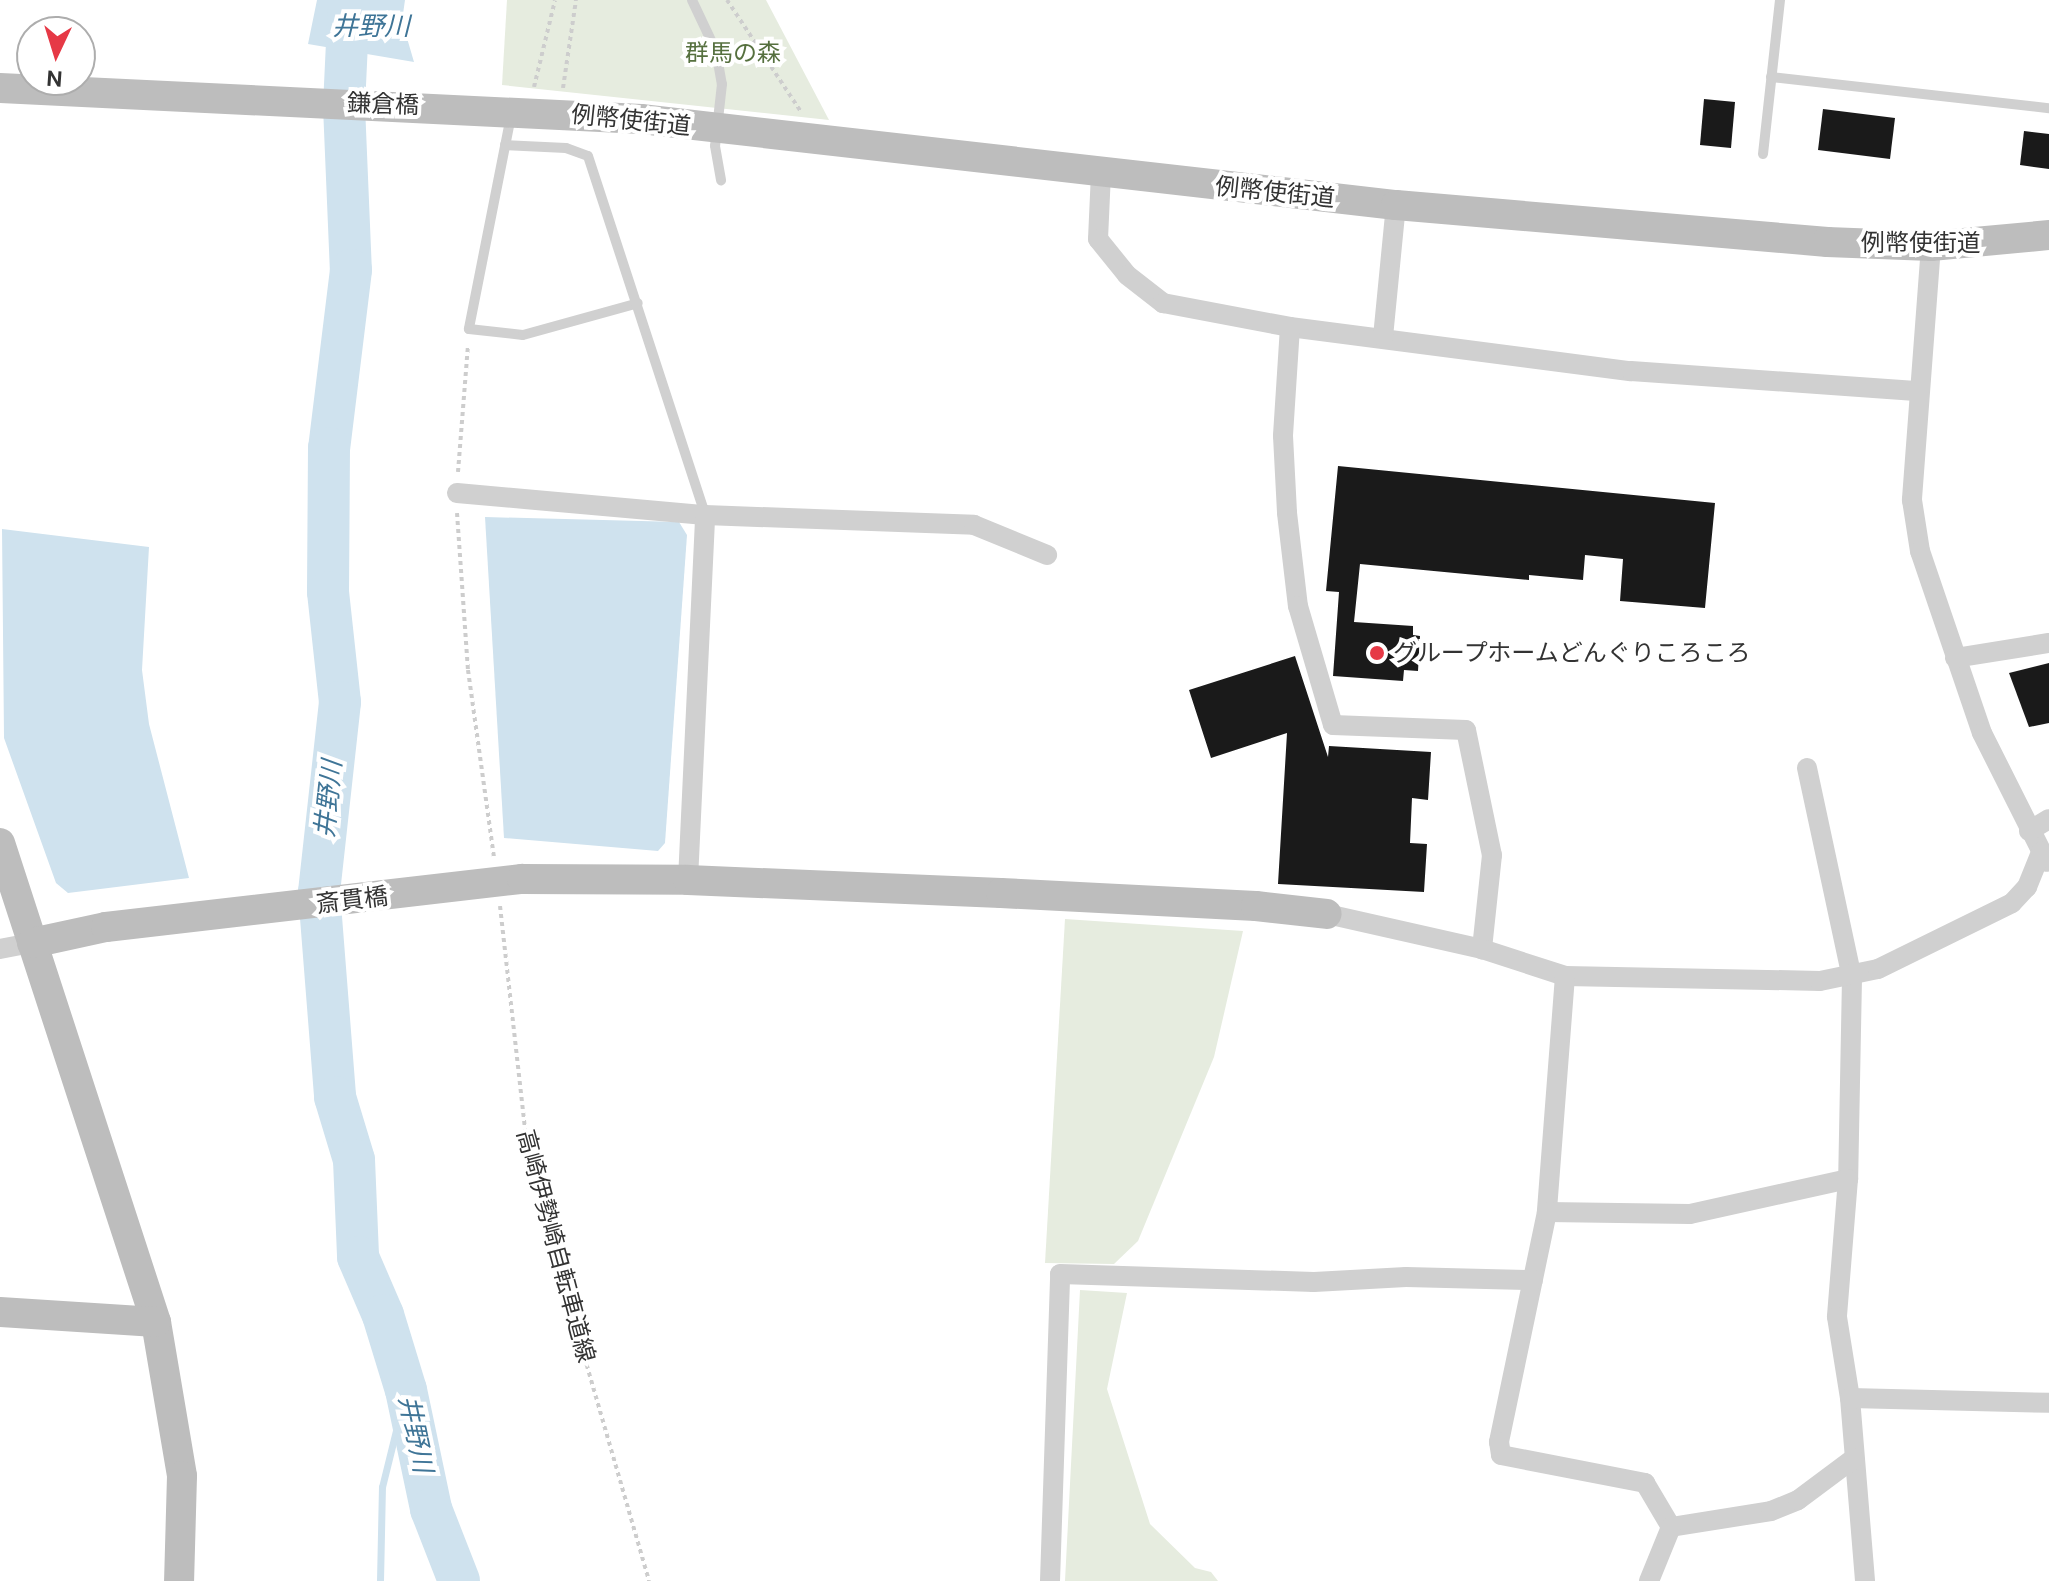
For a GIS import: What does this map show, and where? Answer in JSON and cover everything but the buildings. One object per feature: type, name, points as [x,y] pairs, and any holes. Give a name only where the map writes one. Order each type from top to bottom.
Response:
[{"type":"street","name":"鎌倉橋","points":[[0,88],[514,110]]},
{"type":"street","name":"例幣使街道","points":[[514,110],[1396,205],[1931,246],[2049,235]]},
{"type":"street","points":[[1101,173],[1098,239],[1127,275],[1163,303],[1290,327],[1631,371],[1919,391]]},
{"type":"street","points":[[1383,337],[1396,205]]},
{"type":"street","points":[[1327,914],[1482,949],[1565,976],[1780,981],[1852,978],[2012,903],[2027,887],[2045,859],[1982,733],[1920,551],[1912,500],[1931,246]]},
{"type":"street","points":[[1290,327],[1283,436],[1287,513],[1298,606],[1333,725],[1466,730],[1492,855],[1482,949]]},
{"type":"street","points":[[457,500],[705,515],[974,525],[1047,555]]},
{"type":"street","points":[[688,880],[705,515]]},
{"type":"street","points":[[1955,658],[2049,643]]},
{"type":"street","points":[[1807,768],[1852,978],[1848,1179],[1837,1317],[1850,1398],[1865,1581]]},
{"type":"street","points":[[2029,831],[2049,819]]},
{"type":"street","points":[[0,843],[156,1322],[182,1476],[179,1581]]},
{"type":"street","name":"斎貫橋","points":[[32,943],[106,927],[522,879],[688,880],[1256,906],[1327,914]]},
{"type":"street","points":[[0,949],[32,943]]},
{"type":"street","points":[[1565,976],[1547,1212],[1499,1442],[1501,1455],[1645,1483],[1671,1527]]},
{"type":"street","points":[[1547,1212],[1690,1214],[1848,1179]]},
{"type":"street","points":[[1050,1581],[1060,1274],[1314,1282],[1406,1277],[1533,1280]]},
{"type":"street","points":[[0,1312],[156,1322]]},
{"type":"street","points":[[1850,1398],[2049,1403]]},
{"type":"street","points":[[1671,1527],[1771,1511],[1798,1500],[1853,1459]]},
{"type":"street","points":[[1649,1581],[1671,1527]]},
{"type":"lane","points":[[692,0],[718,61],[723,106],[717,130],[721,180]]},
{"type":"lane","points":[[1763,154],[1780,0]]},
{"type":"lane","points":[[1771,77],[2049,108]]},
{"type":"lane","points":[[514,110],[469,329],[523,335],[638,303]]},
{"type":"lane","points":[[505,145],[582,150],[588,156],[705,515]]},
{"type":"path","points":[[514,110],[555,0]]},
{"type":"path","points":[[562,98],[576,0]]},
{"type":"path","points":[[727,0],[822,143]]},
{"type":"path","points":[[469,329],[457,500],[468,670],[495,866]]},
{"type":"path","name":"高崎伊勢崎自転車道線","points":[[500,904],[529,1165],[649,1581]]},
{"type":"green space","name":"群馬の森","points":[[507,0],[766,0],[829,120],[502,85]]},
{"type":"green space","points":[[1065,919],[1243,931],[1214,1057],[1138,1241],[1114,1264],[1045,1263]]},
{"type":"green space","points":[[1080,1290],[1127,1293],[1107,1389],[1150,1524],[1195,1568],[1211,1572],[1218,1581],[1065,1581]]},
{"type":"water","name":"井野川","points":[[317,0],[405,0],[402,21],[414,62],[308,44]]},
{"type":"water","points":[[485,517],[679,522],[687,535],[665,843],[658,851],[504,838]]},
{"type":"water","points":[[2,529],[149,547],[142,670],[149,724],[189,878],[68,893],[56,883],[4,738]]},
{"type":"waterway","name":"井野川","points":[[349,0],[344,106],[351,270],[329,448],[328,592],[340,702],[319,892],[335,1097],[354,1160],[358,1257],[383,1315],[406,1390],[431,1509],[459,1581]]},
{"type":"waterway","points":[[380,1581],[382,1487],[406,1390]]},
{"type":"place","name":"グループホームどんぐりころころ","points":[[1377,653]]}]
